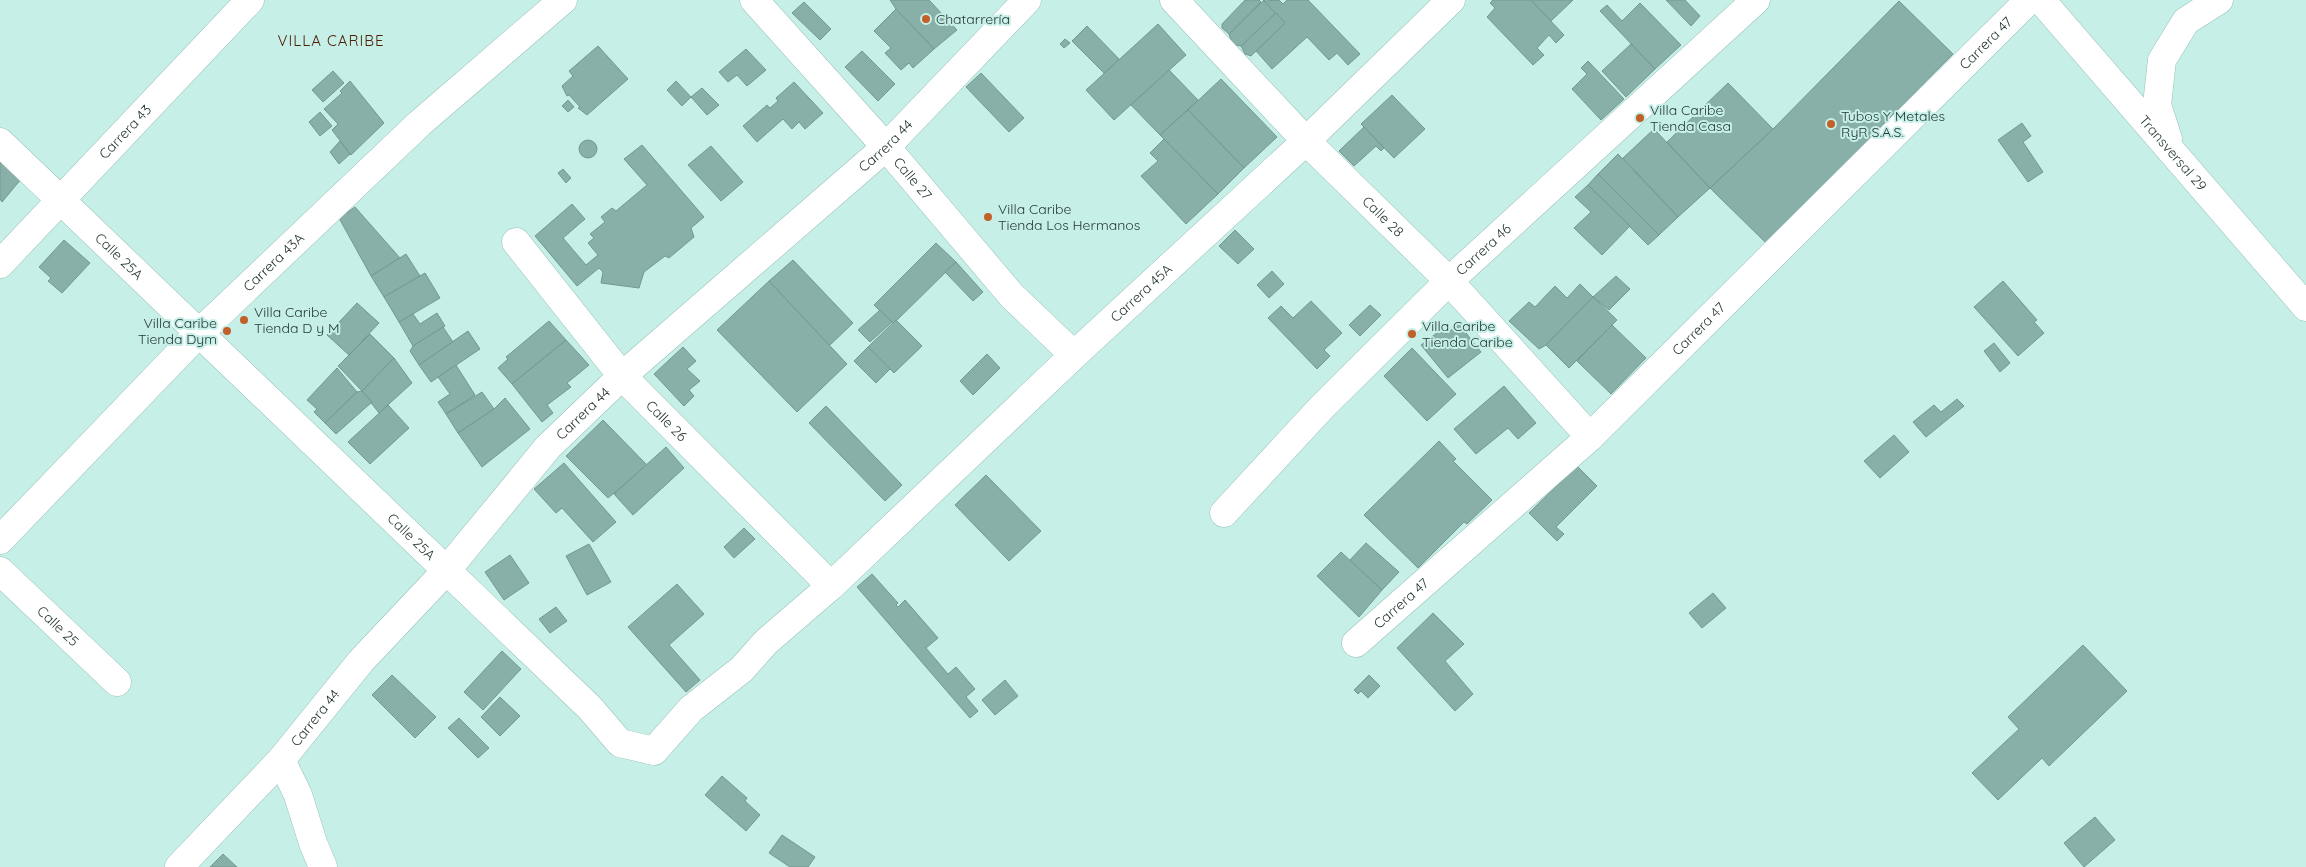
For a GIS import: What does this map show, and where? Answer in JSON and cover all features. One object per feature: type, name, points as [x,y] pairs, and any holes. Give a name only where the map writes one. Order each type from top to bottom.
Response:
[{"type":"main road","name":"Carrera 43","points":[[0,264],[250,0]]},
{"type":"main road","name":"Carrera 43A","points":[[0,540],[199,333],[420,123],[563,0]]},
{"type":"main road","name":"Calle 27","points":[[754,0],[886,147],[1012,296],[1074,355]]},
{"type":"main road","name":"Carrera 44","points":[[179,867],[281,760],[361,661],[446,571],[548,447],[622,376],[886,147],[1027,0]]},
{"type":"main road","name":"Calle 28","points":[[1174,0],[1306,141],[1449,281],[1590,437]]},
{"type":"main road","name":"Carrera 45A","points":[[831,586],[1074,355],[1306,141],[1451,0]]},
{"type":"main road","name":"Carrera 46","points":[[1224,513],[1322,407],[1449,281],[1756,0]]},
{"type":"main road","name":"Carrera 47","points":[[1356,643],[1590,437],[2029,0]]},
{"type":"main road","name":"Transversal 29","points":[[2041,0],[2306,307]]},
{"type":"main road","points":[[2170,149],[2157,105],[2162,60],[2186,21],[2219,0]]},
{"type":"main road","name":"Calle 25A","points":[[0,142],[590,708],[620,743],[654,751],[691,710],[742,669],[766,642],[831,586]]},
{"type":"main road","name":"Calle 26","points":[[516,242],[622,376],[831,586]]},
{"type":"main road","name":"Calle 25","points":[[0,571],[117,682]]},
{"type":"main road","points":[[281,760],[298,795],[313,843],[323,867]]},
{"type":"building","name":"Chatarrería","points":[[890,0],[929,0],[957,30],[934,49],[896,9]]},
{"type":"building","points":[[1245,0],[1259,0],[1261,2],[1229,34],[1222,28],[1222,24]]},
{"type":"building","points":[[1264,0],[1276,13],[1241,46],[1235,45],[1229,34]]},
{"type":"building","points":[[1279,0],[1283,4],[1287,0],[1308,0],[1360,54],[1348,65],[1337,53],[1329,60],[1307,37],[1272,69],[1256,51],[1285,23],[1264,1]]},
{"type":"building","points":[[1493,0],[1531,0],[1564,35],[1556,43],[1549,35],[1537,48],[1544,55],[1533,65],[1487,17],[1495,8],[1490,3]]},
{"type":"building","points":[[1531,0],[1573,0],[1551,21]]},
{"type":"building","points":[[1666,0],[1685,0],[1700,16],[1691,26]]},
{"type":"building","name":"Tubos Y Metales RyR S.A.S.","points":[[1899,1],[1953,54],[1766,243],[1710,188],[1773,129]]},
{"type":"building","points":[[804,2],[831,29],[820,40],[792,13]]},
{"type":"building","points":[[1640,3],[1681,45],[1655,69],[1600,11],[1607,5],[1622,21]]},
{"type":"building","points":[[896,9],[934,49],[913,68],[909,63],[901,70],[885,53],[891,48],[874,31]]},
{"type":"building","points":[[1276,13],[1285,23],[1251,56],[1245,54],[1241,46]]},
{"type":"building","points":[[1158,24],[1186,55],[1114,120],[1086,90]]},
{"type":"building","points":[[1087,26],[1119,59],[1104,73],[1072,41]]},
{"type":"building","points":[[1065,39],[1070,43],[1064,48],[1060,44]]},
{"type":"building","points":[[1631,44],[1655,69],[1626,97],[1602,71]]},
{"type":"building","points":[[598,46],[628,79],[587,115],[578,108],[580,107],[569,95],[567,96],[562,86],[573,76],[569,71]]},
{"type":"building","points":[[746,49],[766,70],[747,86],[737,75],[728,82],[719,72]]},
{"type":"building","points":[[862,51],[895,84],[878,101],[845,67]]},
{"type":"building","points":[[1588,61],[1624,99],[1601,120],[1572,89],[1587,74],[1581,68]]},
{"type":"building","points":[[1169,70],[1198,100],[1160,135],[1131,105]]},
{"type":"building","points":[[333,71],[344,83],[323,102],[312,90]]},
{"type":"building","points":[[981,73],[1024,118],[1009,132],[966,87]]},
{"type":"building","points":[[1221,79],[1277,137],[1244,168],[1188,110]]},
{"type":"building","points":[[350,81],[384,123],[351,155],[332,130],[338,124],[324,109],[342,93],[340,91]]},
{"type":"building","points":[[676,81],[691,97],[682,106],[667,90]]},
{"type":"building","points":[[794,82],[823,113],[805,129],[799,122],[792,129],[783,119],[757,142],[743,126],[767,105],[770,108],[778,101],[776,98]]},
{"type":"building","points":[[1728,83],[1773,129],[1710,188],[1667,142]]},
{"type":"building","points":[[702,88],[719,105],[707,115],[691,97]]},
{"type":"building","points":[[1392,95],[1425,129],[1394,158],[1361,124]]},
{"type":"building","points":[[568,100],[574,107],[568,112],[562,106]]},
{"type":"building","points":[[1188,110],[1244,168],[1218,194],[1160,135]]},
{"type":"building","points":[[320,112],[332,126],[320,136],[309,122]]},
{"type":"building","points":[[2022,123],[2031,136],[2023,142],[2043,172],[2028,182],[1998,140]]},
{"type":"building","points":[[1364,127],[1384,148],[1381,151],[1376,146],[1354,166],[1339,151]]},
{"type":"building","points":[[1654,129],[1710,188],[1678,217],[1623,158]]},
{"type":"building","points":[[1164,139],[1218,194],[1186,224],[1141,176],[1158,161],[1150,153]]},
{"type":"building","points":[[588,140],[594,143],[597,149],[594,155],[588,158],[582,155],[579,149],[582,143]]},
{"type":"building","points":[[340,141],[350,154],[339,164],[330,152]]},
{"type":"building","points":[[642,145],[704,217],[691,228],[694,237],[669,258],[665,256],[644,272],[639,288],[601,283],[603,272],[599,268],[577,286],[535,236],[572,204],[585,219],[563,238],[586,265],[598,255],[588,243],[594,238],[590,234],[605,222],[601,217],[612,208],[616,211],[647,185],[624,159]]},
{"type":"building","points":[[711,146],[743,182],[721,201],[688,165]]},
{"type":"building","points":[[1618,154],[1678,217],[1659,235],[1598,174]]},
{"type":"building","points":[[0,160],[22,178],[2,202],[0,199]]},
{"type":"building","points":[[563,169],[571,178],[566,183],[558,173]]},
{"type":"building","points":[[1598,174],[1659,235],[1648,245],[1588,185]]},
{"type":"building","points":[[1588,185],[1630,226],[1602,255],[1574,228],[1591,212],[1575,197]]},
{"type":"building","points":[[355,207],[400,258],[371,276],[339,218]]},
{"type":"building","points":[[1235,230],[1254,249],[1238,264],[1219,246]]},
{"type":"building","points":[[64,240],[90,263],[62,293],[48,281],[51,278],[39,267]]},
{"type":"building","points":[[936,243],[956,262],[893,324],[874,305]]},
{"type":"building","points":[[406,254],[420,276],[384,297],[371,276]]},
{"type":"building","points":[[793,260],[853,323],[829,346],[769,281]]},
{"type":"building","points":[[956,262],[983,292],[973,301],[945,272]]},
{"type":"building","points":[[1272,271],[1284,284],[1269,298],[1257,285]]},
{"type":"building","points":[[425,273],[440,298],[399,322],[384,297]]},
{"type":"building","points":[[1616,276],[1630,289],[1609,310],[1593,297]]},
{"type":"building","points":[[769,281],[847,364],[797,412],[717,330]]},
{"type":"building","points":[[2003,281],[2037,320],[2034,322],[2044,333],[2018,356],[1974,307]]},
{"type":"building","points":[[1580,284],[1593,297],[1546,345],[1539,349],[1509,321],[1529,302],[1535,307],[1555,286],[1567,298]]},
{"type":"building","points":[[1593,297],[1617,320],[1569,368],[1546,345]]},
{"type":"building","points":[[1311,301],[1342,333],[1324,350],[1330,356],[1317,369],[1268,318],[1281,306],[1293,318]]},
{"type":"building","points":[[357,303],[379,323],[349,355],[327,335]]},
{"type":"building","points":[[1370,305],[1381,315],[1360,336],[1349,325]]},
{"type":"building","points":[[880,310],[892,322],[870,342],[858,330]]},
{"type":"building","points":[[437,313],[445,326],[413,346],[399,322],[413,314],[420,324]]},
{"type":"building","points":[[896,320],[922,346],[894,373],[868,347]]},
{"type":"building","points":[[549,321],[566,340],[512,384],[498,368],[508,359],[506,357]]},
{"type":"building","points":[[1459,324],[1481,352],[1448,378],[1421,345],[1442,329],[1446,334]]},
{"type":"building","points":[[1612,325],[1646,358],[1611,394],[1577,361]]},
{"type":"building","points":[[443,327],[453,342],[419,365],[410,351],[413,346]]},
{"type":"building","points":[[468,331],[480,349],[431,382],[419,365]]},
{"type":"building","points":[[370,334],[394,358],[362,391],[338,366]]},
{"type":"building","points":[[566,340],[589,365],[567,383],[571,387],[547,405],[553,413],[542,422],[512,384]]},
{"type":"building","points":[[1994,343],[2010,363],[2000,372],[1984,351]]},
{"type":"building","points":[[683,347],[696,361],[687,369],[700,381],[689,390],[694,396],[684,406],[654,374]]},
{"type":"building","points":[[868,347],[890,369],[876,383],[854,361]]},
{"type":"building","points":[[1412,348],[1456,394],[1427,421],[1384,376]]},
{"type":"building","points":[[987,354],[1000,368],[973,395],[960,381]]},
{"type":"building","points":[[394,358],[412,383],[379,413],[362,391]]},
{"type":"building","points":[[456,365],[475,395],[446,414],[438,402],[450,394],[438,377]]},
{"type":"building","points":[[337,368],[357,392],[325,423],[314,412],[317,409],[307,400]]},
{"type":"building","points":[[1504,386],[1536,423],[1518,439],[1508,428],[1476,454],[1454,429]]},
{"type":"building","points":[[362,391],[372,402],[336,434],[325,423],[357,392]]},
{"type":"building","points":[[482,392],[494,409],[458,433],[446,414]]},
{"type":"building","points":[[505,398],[530,429],[482,467],[458,433],[494,409]]},
{"type":"building","points":[[1957,399],[1964,406],[1926,437],[1913,422],[1934,405],[1941,412]]},
{"type":"building","points":[[388,405],[409,428],[370,464],[348,442]]},
{"type":"building","points":[[826,406],[902,485],[885,501],[809,423]]},
{"type":"building","points":[[603,420],[647,465],[608,498],[566,456]]},
{"type":"building","points":[[1894,435],[1909,452],[1880,478],[1864,461]]},
{"type":"building","points":[[1439,441],[1456,459],[1453,461],[1492,500],[1467,524],[1464,522],[1418,568],[1364,515]]},
{"type":"building","points":[[666,447],[684,468],[633,515],[614,494]]},
{"type":"building","points":[[564,463],[616,522],[593,542],[562,508],[556,513],[534,489]]},
{"type":"building","points":[[1577,466],[1597,486],[1556,527],[1564,534],[1557,541],[1529,513]]},
{"type":"building","points":[[986,475],[1041,531],[1009,561],[955,505]]},
{"type":"building","points":[[744,528],[755,539],[734,558],[724,547]]},
{"type":"building","points":[[1366,543],[1399,572],[1382,590],[1349,561]]},
{"type":"building","points":[[589,544],[611,582],[587,595],[566,556]]},
{"type":"building","points":[[1341,552],[1382,590],[1359,617],[1317,576]]},
{"type":"building","points":[[510,555],[529,583],[504,600],[485,572]]},
{"type":"building","points":[[872,574],[898,603],[896,605],[898,607],[905,600],[938,638],[926,648],[948,674],[956,667],[975,689],[966,697],[978,711],[970,718],[857,587]]},
{"type":"building","points":[[677,584],[704,614],[669,645],[700,680],[686,692],[628,627]]},
{"type":"building","points":[[1713,593],[1726,608],[1702,628],[1689,613]]},
{"type":"building","points":[[556,607],[567,621],[550,633],[539,619]]},
{"type":"building","points":[[1433,613],[1464,644],[1445,661],[1473,694],[1455,711],[1397,648]]},
{"type":"building","points":[[2083,645],[2127,691],[2049,766],[2042,758],[1998,800],[1972,773],[2019,729],[2008,717]]},
{"type":"building","points":[[502,651],[521,669],[483,710],[464,692]]},
{"type":"building","points":[[392,675],[436,717],[415,738],[372,695]]},
{"type":"building","points":[[1369,675],[1380,686],[1368,698],[1361,691],[1358,694],[1354,690]]},
{"type":"building","points":[[1005,680],[1018,696],[995,715],[982,700]]},
{"type":"building","points":[[500,697],[520,716],[500,736],[481,717]]},
{"type":"building","points":[[459,718],[489,748],[478,758],[448,728]]},
{"type":"building","points":[[722,776],[747,798],[745,801],[760,815],[746,831],[705,795]]},
{"type":"building","points":[[2095,817],[2115,840],[2084,867],[2064,843]]},
{"type":"building","points":[[782,835],[815,857],[808,867],[790,867],[769,853]]},
{"type":"building","points":[[223,854],[237,867],[210,867]]},
{"type":"place","name":"Chatarrería","points":[[926,19]]},
{"type":"place","name":"Villa Caribe Tienda Casa","points":[[1640,118]]},
{"type":"place","name":"Tubos Y Metales RyR S.A.S.","points":[[1831,124]]},
{"type":"place","name":"Villa Caribe Tienda Los Hermanos","points":[[988,217]]},
{"type":"place","name":"Villa Caribe Tienda D y M","points":[[244,320]]},
{"type":"place","name":"Villa Caribe Tienda Dym","points":[[227,331]]},
{"type":"place","name":"Villa Caribe Tienda Caribe","points":[[1412,334]]},
{"type":"district","name":"VILLA CARIBE","points":[[331,41]]}]
